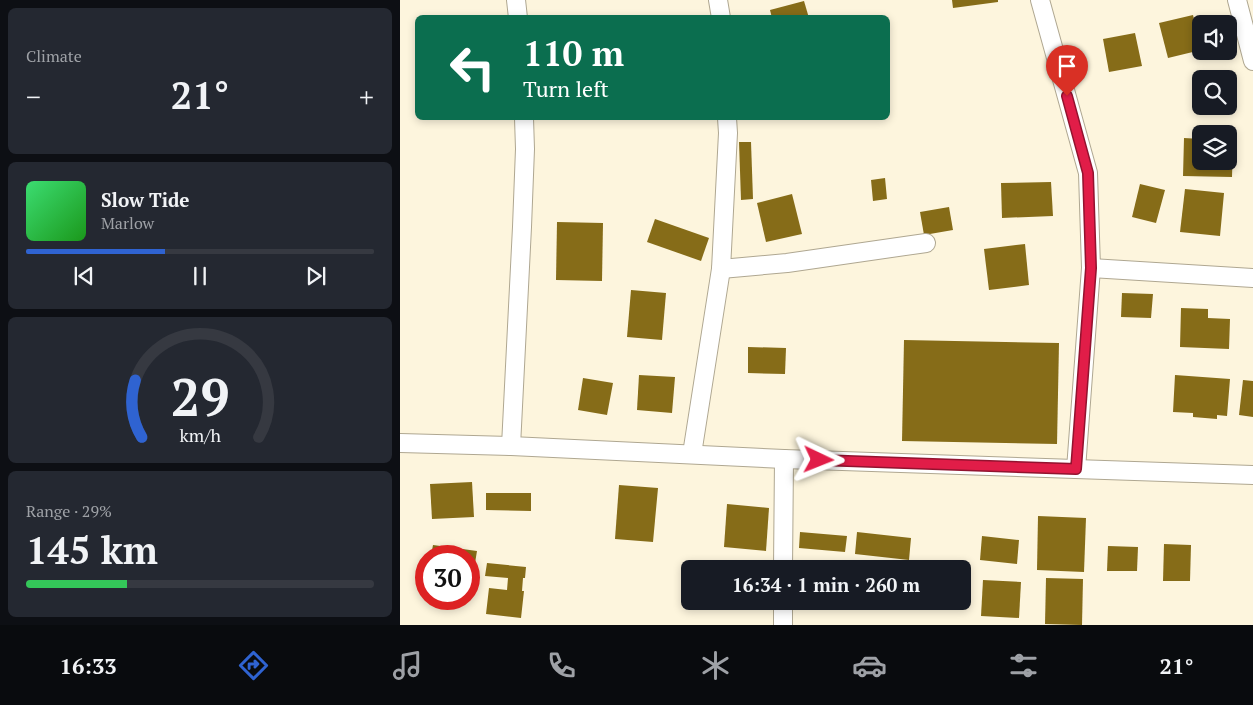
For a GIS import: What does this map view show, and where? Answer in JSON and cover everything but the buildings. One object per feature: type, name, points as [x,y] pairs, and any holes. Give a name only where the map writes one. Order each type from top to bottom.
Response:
[{"type":"street","points":[[516,0],[518,15]]},
{"type":"street","points":[[718,0],[720,15]]},
{"type":"street","points":[[1040,0],[1088,173],[1091,268],[1076,469]]},
{"type":"street","points":[[1237,0],[1253,61]]},
{"type":"street","points":[[511,446],[522,227],[525,150],[524,120]]},
{"type":"street","points":[[692,454],[721,269],[727,120]]},
{"type":"street","points":[[721,269],[787,263],[926,243]]},
{"type":"street","points":[[1091,268],[1253,278]]},
{"type":"street","points":[[400,443],[511,446],[784,459],[1253,475]]},
{"type":"street","points":[[783,560],[784,459]]},
{"type":"street","points":[[783,610],[783,625]]},
{"type":"route","points":[[819,460],[1076,469],[1091,268],[1088,173],[1067,96]]}]
